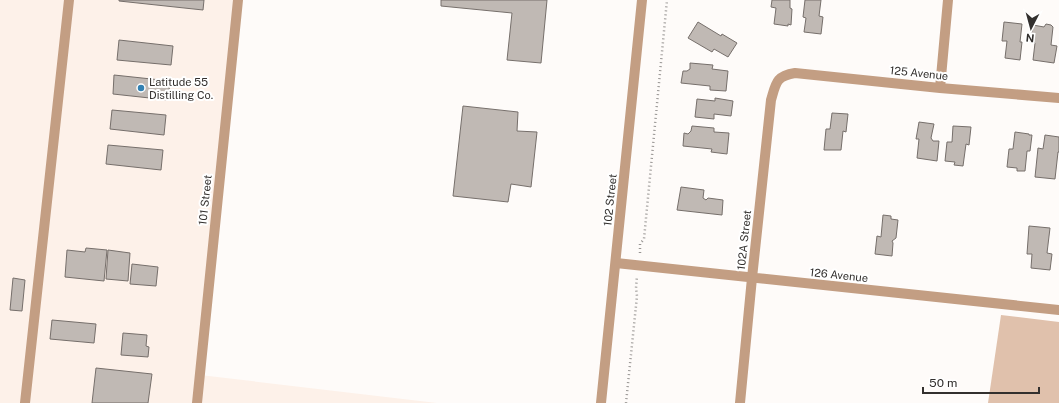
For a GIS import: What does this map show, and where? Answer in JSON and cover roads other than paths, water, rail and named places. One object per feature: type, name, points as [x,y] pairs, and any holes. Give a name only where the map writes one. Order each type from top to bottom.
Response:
[{"type":"street","points":[[25,403],[69,0]]},
{"type":"street","name":"101 Street","points":[[197,403],[238,0]]},
{"type":"street","name":"102 Street","points":[[601,403],[642,0]]},
{"type":"street","points":[[940,88],[948,0]]},
{"type":"street","name":"125 Avenue","points":[[778,80],[785,74],[795,73],[940,88],[1059,98]]},
{"type":"street","name":"102A Street","points":[[740,403],[771,100],[778,80]]},
{"type":"street","name":"126 Avenue","points":[[616,263],[1059,310]]},
{"type":"place","name":"Latitude 55 Distilling Co.","points":[[141,88]]}]
